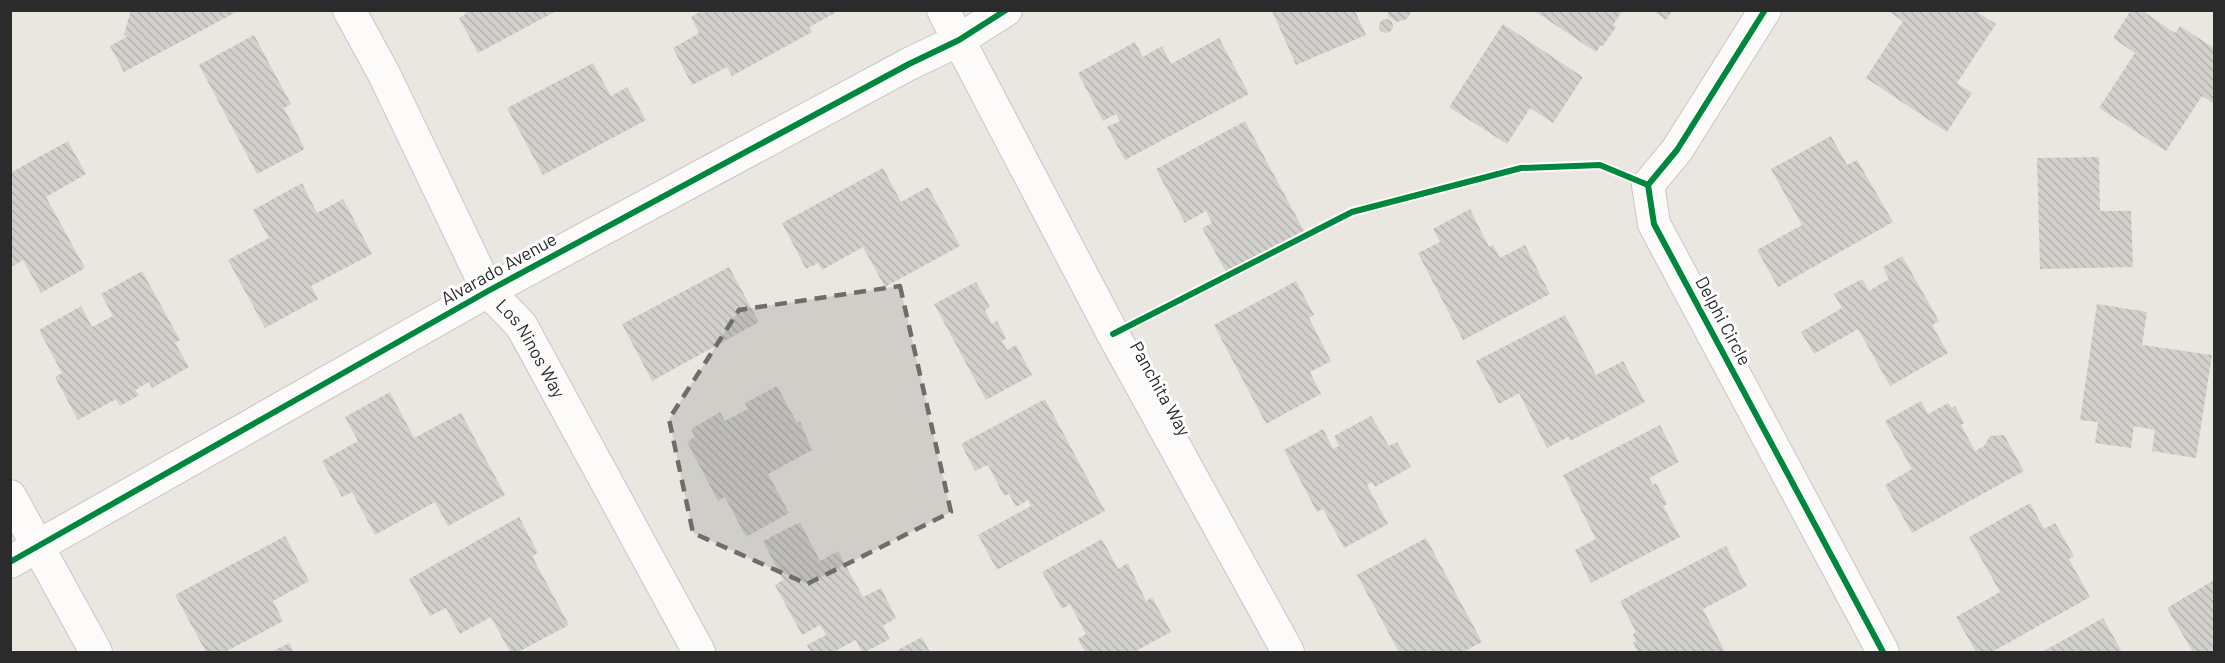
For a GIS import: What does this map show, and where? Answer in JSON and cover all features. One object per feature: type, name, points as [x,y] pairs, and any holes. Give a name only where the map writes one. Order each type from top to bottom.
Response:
[{"type":"street","name":"Los Ninos Way","points":[[349,10],[384,74],[488,291],[521,325],[699,652]]},
{"type":"street","name":"Panchita Way","points":[[943,10],[1113,334],[1288,652]]},
{"type":"street","name":"Alvarado Avenue","points":[[10,562],[39,548],[488,291],[909,64],[959,40],[1006,10]]},
{"type":"street","name":"Delphi Circle","points":[[1765,10],[1677,150],[1648,184],[1654,224],[1883,652]]},
{"type":"street","points":[[10,496],[96,652]]},
{"type":"highlighted area","points":[[900,286],[951,512],[807,584],[693,533],[669,419],[739,310]]},
{"type":"building","points":[[131,10],[240,10],[124,72],[110,46],[128,36],[124,35]]},
{"type":"building","points":[[464,10],[558,10],[478,53],[459,18],[466,14]]},
{"type":"building","points":[[703,10],[834,10],[835,13],[809,27],[812,32],[732,76],[727,67],[692,85],[673,48],[699,33],[691,17]]},
{"type":"building","points":[[1387,10],[1412,10],[1407,19],[1397,22],[1389,17]]},
{"type":"building","points":[[1533,10],[1623,10],[1613,25],[1616,27],[1596,52]]},
{"type":"building","points":[[1652,10],[1673,10],[1666,20]]},
{"type":"building","points":[[1886,10],[1974,10],[1996,24],[1957,83],[1972,93],[1947,132],[1866,78],[1903,21]]},
{"type":"building","points":[[2131,10],[2141,10],[2175,33],[2180,26],[2214,48],[2214,104],[2202,96],[2166,151],[2099,108],[2135,53],[2113,38]]},
{"type":"building","points":[[1272,11],[1355,11],[1366,35],[1296,65]]},
{"type":"building","points":[[1386,19],[1391,21],[1393,26],[1391,31],[1386,33],[1381,31],[1379,26],[1381,21]]},
{"type":"building","points":[[1503,24],[1583,77],[1553,123],[1530,108],[1507,144],[1449,107]]},
{"type":"building","points":[[254,35],[291,104],[284,108],[305,149],[257,174],[199,65]]},
{"type":"building","points":[[1219,38],[1249,94],[1125,160],[1107,127],[1120,121],[1116,114],[1103,121],[1078,73],[1135,42],[1143,57],[1162,46],[1171,64]]},
{"type":"building","points":[[593,63],[611,96],[627,87],[646,120],[543,175],[507,108]]},
{"type":"building","points":[[1245,121],[1304,231],[1226,272],[1202,228],[1212,223],[1206,211],[1185,223],[1156,169]]},
{"type":"building","points":[[1831,136],[1847,165],[1857,160],[1893,222],[1778,287],[1757,250],[1802,225],[1771,169]]},
{"type":"building","points":[[68,141],[86,174],[46,197],[85,268],[41,293],[23,260],[13,266],[10,261],[10,173]]},
{"type":"building","points":[[2099,157],[2100,211],[2131,211],[2133,267],[2040,269],[2037,158]]},
{"type":"building","points":[[883,168],[901,202],[928,187],[960,246],[885,287],[863,247],[822,270],[818,263],[806,269],[782,223]]},
{"type":"building","points":[[302,183],[317,213],[343,199],[372,254],[311,286],[318,299],[265,328],[228,260],[269,238],[253,210]]},
{"type":"building","points":[[1470,209],[1489,247],[1493,245],[1500,258],[1525,245],[1550,294],[1463,340],[1418,253],[1440,242],[1433,229]]},
{"type":"building","points":[[1902,256],[1939,321],[1932,325],[1948,353],[1890,386],[1858,329],[1814,354],[1801,332],[1842,308],[1834,294],[1862,279],[1869,291],[1889,279],[1883,267]]},
{"type":"building","points":[[729,267],[759,322],[652,381],[622,324]]},
{"type":"building","points":[[142,271],[180,340],[175,343],[189,367],[152,388],[149,382],[135,390],[139,395],[120,406],[116,399],[78,420],[55,377],[62,373],[39,330],[81,306],[92,327],[113,316],[101,294]]},
{"type":"building","points":[[1296,281],[1314,315],[1309,318],[1331,361],[1310,372],[1321,394],[1266,424],[1214,325]]},
{"type":"building","points":[[976,282],[990,307],[985,310],[992,324],[997,321],[1006,338],[1002,341],[1007,350],[1016,345],[1032,375],[986,400],[934,304]]},
{"type":"building","points":[[2097,304],[2147,312],[2142,345],[2212,355],[2196,458],[2152,451],[2155,430],[2134,426],[2131,448],[2095,443],[2098,422],[2080,420]]},
{"type":"building","points":[[1565,315],[1596,375],[1623,361],[1645,402],[1570,441],[1568,437],[1547,448],[1519,393],[1499,404],[1476,361]]},
{"type":"building","points":[[777,386],[797,423],[800,421],[812,450],[768,474],[789,513],[746,537],[725,497],[718,501],[687,442],[695,437],[691,429],[720,412],[725,421],[748,409],[745,403]]},
{"type":"building","points":[[390,392],[414,438],[461,413],[505,495],[448,526],[435,502],[375,535],[352,492],[342,497],[322,461],[358,441],[345,417]]},
{"type":"building","points":[[1045,399],[1105,511],[997,570],[978,535],[1031,506],[1028,500],[1016,507],[1009,494],[1004,496],[988,465],[975,471],[961,444]]},
{"type":"building","points":[[1921,401],[1928,414],[1948,403],[1952,408],[1955,406],[1964,423],[1961,425],[1975,451],[1984,446],[1990,436],[2004,435],[2024,471],[1912,533],[1885,485],[1912,469],[1885,421]]},
{"type":"building","points":[[1371,416],[1389,446],[1397,442],[1411,467],[1375,487],[1372,482],[1367,485],[1388,524],[1344,548],[1323,509],[1317,512],[1284,450],[1323,429],[1333,449],[1339,446],[1334,436]]},
{"type":"building","points":[[1660,425],[1679,462],[1649,478],[1653,485],[1656,483],[1667,504],[1663,506],[1680,537],[1591,583],[1575,550],[1596,539],[1563,475]]},
{"type":"building","points":[[2030,503],[2044,529],[2055,523],[2074,556],[2069,559],[2090,597],[1992,652],[1976,652],[1956,617],[2000,592],[1969,537]]},
{"type":"building","points":[[519,517],[538,553],[532,556],[569,625],[518,652],[510,652],[491,617],[460,634],[446,608],[430,616],[409,579]]},
{"type":"building","points":[[800,522],[820,561],[838,551],[863,597],[881,588],[896,618],[883,626],[890,639],[865,652],[862,652],[856,640],[833,652],[811,652],[807,645],[826,635],[820,625],[802,635],[775,585],[783,580],[763,541]]},
{"type":"building","points":[[285,536],[309,581],[273,601],[283,621],[225,652],[206,652],[175,595]]},
{"type":"building","points":[[1426,538],[1482,642],[1463,652],[1399,652],[1357,575]]},
{"type":"building","points":[[1102,539],[1118,569],[1128,563],[1146,601],[1152,597],[1171,632],[1134,652],[1085,652],[1078,639],[1086,634],[1070,604],[1062,609],[1042,572]]},
{"type":"building","points":[[1726,546],[1747,586],[1703,609],[1725,652],[1638,652],[1633,642],[1636,641],[1633,634],[1636,632],[1620,601]]},
{"type":"building","points":[[2214,580],[2214,652],[2193,652],[2167,608]]},
{"type":"building","points":[[2103,618],[2122,652],[2042,652]]},
{"type":"building","points":[[922,637],[930,652],[894,652]]},
{"type":"building","points":[[289,643],[294,652],[271,652]]},
{"type":"cycle path","points":[[10,562],[488,291],[909,64],[959,40],[1006,10]]},
{"type":"cycle path","points":[[1765,10],[1677,150],[1648,185],[1654,224],[1883,652]]},
{"type":"cycle path","points":[[1113,334],[1352,212],[1521,168],[1600,165],[1648,185]]}]
